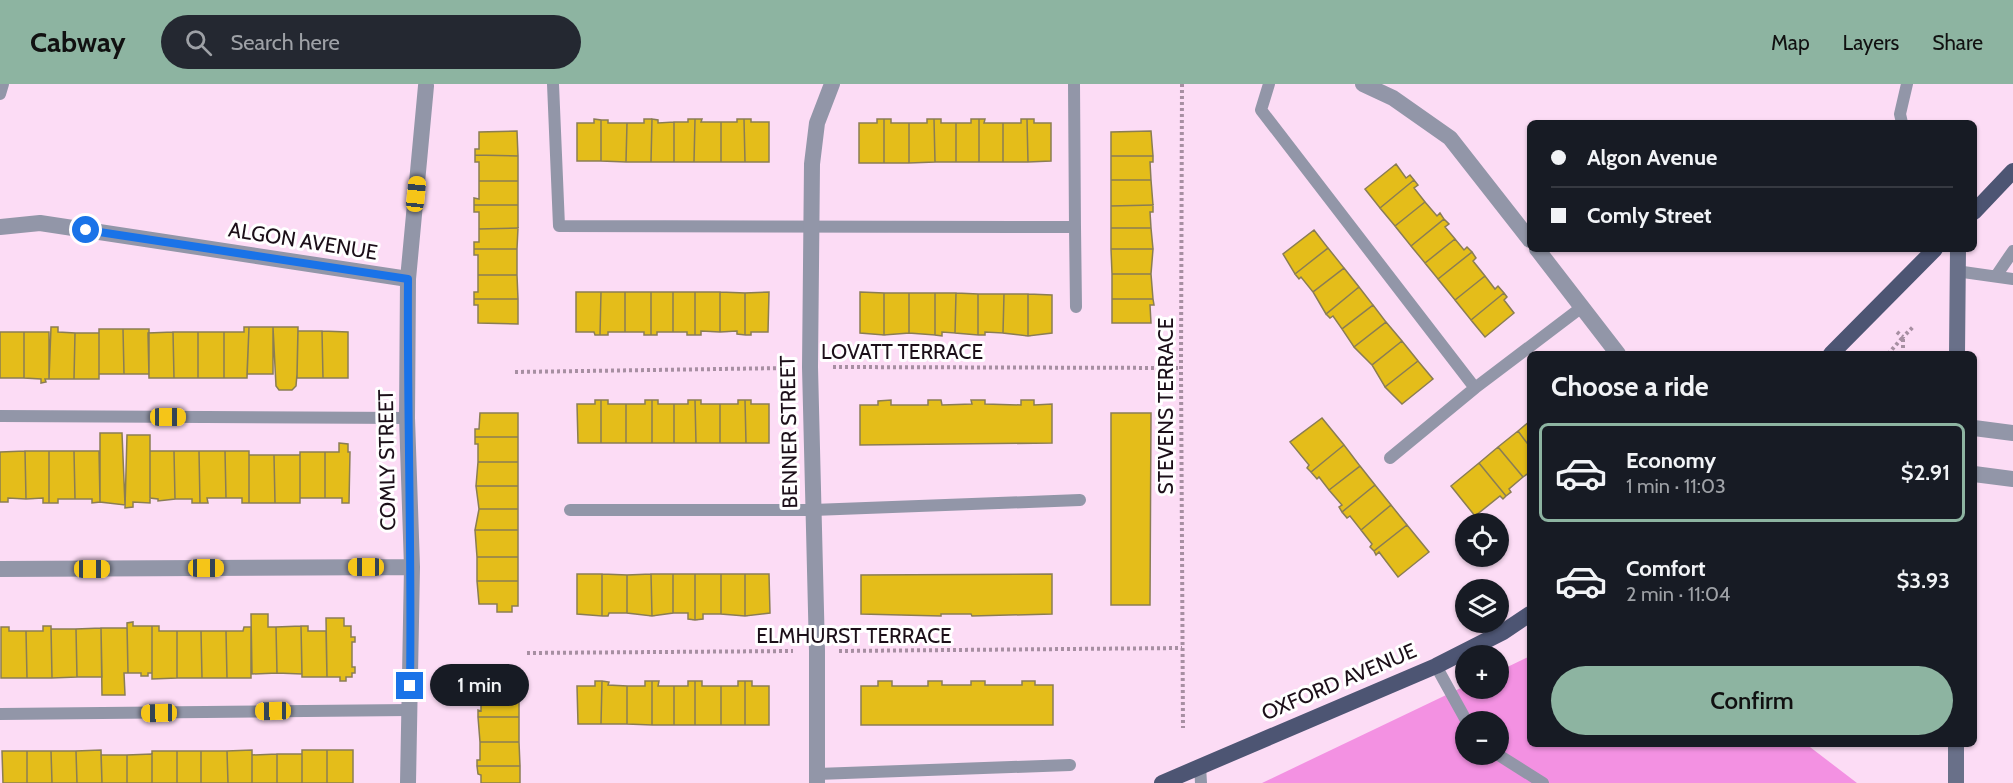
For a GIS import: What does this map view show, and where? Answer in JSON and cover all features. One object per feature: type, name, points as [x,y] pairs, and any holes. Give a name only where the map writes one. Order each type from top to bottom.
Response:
[{"type":"main road","points":[[1977,209],[2013,171]]},
{"type":"main road","points":[[1834,351],[1932,252]]},
{"type":"main road","points":[[1957,351],[1958,252]]},
{"type":"main road","name":"OXFORD AVENUE","points":[[1162,783],[1201,775],[1436,666],[1503,632],[1527,616]]},
{"type":"main road","points":[[1956,747],[1956,783]]},
{"type":"street","name":"BENNER STREET","points":[[817,779],[817,651],[810,367],[812,164],[817,123],[832,84]]},
{"type":"street","points":[[1363,84],[1393,98],[1450,138],[1527,236]]},
{"type":"street","points":[[408,279],[426,86]]},
{"type":"street","name":"ALGON AVENUE","points":[[0,227],[40,223],[408,279]]},
{"type":"street","points":[[1539,252],[1616,351]]},
{"type":"street","name":"COMLY STREET","points":[[408,279],[407,418],[412,567],[408,783]]},
{"type":"street","points":[[1977,428],[2013,433]]},
{"type":"street","points":[[1977,474],[2013,479]]},
{"type":"street","points":[[0,569],[412,567]]},
{"type":"lane","points":[[0,94],[3,84]]},
{"type":"lane","points":[[553,84],[559,225],[1075,227]]},
{"type":"lane","points":[[1074,84],[1076,308]]},
{"type":"lane","points":[[1269,84],[1261,110],[1475,388]]},
{"type":"lane","points":[[1901,120],[1900,114],[1907,84]]},
{"type":"lane","points":[[1996,276],[2013,251]]},
{"type":"lane","points":[[1956,271],[2013,279]]},
{"type":"lane","points":[[1390,458],[1475,388],[1582,307]]},
{"type":"lane","points":[[0,416],[407,418]]},
{"type":"lane","points":[[570,510],[813,510],[1080,500]]},
{"type":"lane","points":[[1436,666],[1461,711]]},
{"type":"lane","points":[[0,714],[410,710]]},
{"type":"lane","points":[[1509,762],[1543,783]]},
{"type":"lane","points":[[817,779],[1070,765]]},
{"type":"path","name":"STEVENS TERRACE","points":[[1182,84],[1181,368],[1184,728]]},
{"type":"path","points":[[1891,351],[1914,326]]},
{"type":"path","points":[[1897,332],[1903,337]]},
{"type":"path","points":[[1903,337],[1903,351]]},
{"type":"path","name":"LOVATT TERRACE","points":[[515,372],[810,367],[1181,368]]},
{"type":"path","name":"ELMHURST TERRACE","points":[[527,653],[1182,648]]},
{"type":"shaded area","points":[[1527,657],[1527,747],[1810,747],[1857,783],[1262,783],[1455,691],[1455,699],[1509,699],[1509,666]]},
{"type":"building","points":[[594,119],[601,120],[601,161],[577,161],[577,123],[594,123]]},
{"type":"building","points":[[644,119],[652,119],[651,162],[626,162],[627,123],[644,123]]},
{"type":"building","points":[[652,119],[658,120],[658,123],[674,122],[674,162],[651,162]]},
{"type":"building","points":[[688,119],[695,119],[694,162],[674,162],[674,122],[688,122]]},
{"type":"building","points":[[695,119],[702,119],[701,122],[721,122],[721,162],[694,162]]},
{"type":"building","points":[[737,119],[744,119],[745,162],[721,162],[721,122],[737,122]]},
{"type":"building","points":[[744,119],[751,119],[751,122],[769,122],[769,162],[745,162]]},
{"type":"building","points":[[877,119],[884,119],[884,163],[859,163],[859,123],[877,123]]},
{"type":"building","points":[[884,119],[891,119],[891,123],[909,123],[909,163],[884,163]]},
{"type":"building","points":[[927,119],[934,119],[935,162],[909,163],[909,123],[927,123]]},
{"type":"building","points":[[934,119],[941,119],[941,123],[956,123],[956,162],[935,162]]},
{"type":"building","points":[[971,119],[979,119],[979,162],[956,162],[956,123],[971,123]]},
{"type":"building","points":[[979,119],[985,119],[984,123],[1003,123],[1003,162],[979,162]]},
{"type":"building","points":[[1021,119],[1027,119],[1028,162],[1003,162],[1003,123],[1021,123]]},
{"type":"building","points":[[1027,119],[1034,119],[1034,123],[1051,123],[1051,161],[1028,162]]},
{"type":"building","points":[[601,120],[608,120],[608,123],[627,123],[626,162],[601,161]]},
{"type":"building","points":[[517,131],[518,156],[475,155],[475,149],[479,149],[479,132]]},
{"type":"building","points":[[1151,131],[1153,156],[1111,156],[1111,132]]},
{"type":"building","points":[[475,155],[518,156],[518,181],[479,181],[479,162],[475,162]]},
{"type":"building","points":[[1111,156],[1153,156],[1153,162],[1150,162],[1151,180],[1111,180]]},
{"type":"building","points":[[1396,164],[1406,178],[1410,175],[1414,180],[1380,208],[1365,189]]},
{"type":"building","points":[[1111,180],[1151,180],[1153,205],[1111,206]]},
{"type":"building","points":[[1414,180],[1418,185],[1414,188],[1425,202],[1395,226],[1380,208]]},
{"type":"building","points":[[479,181],[518,181],[518,205],[474,205],[474,198],[479,199]]},
{"type":"building","points":[[1425,202],[1437,216],[1440,213],[1444,219],[1411,246],[1395,226]]},
{"type":"building","points":[[474,205],[518,205],[518,228],[479,229],[479,212],[474,212]]},
{"type":"building","points":[[1153,205],[1153,212],[1150,212],[1151,228],[1111,228],[1111,206]]},
{"type":"building","points":[[1444,219],[1449,224],[1445,227],[1455,239],[1425,263],[1411,246]]},
{"type":"building","points":[[518,228],[517,249],[474,249],[474,242],[479,242],[479,229]]},
{"type":"building","points":[[1111,228],[1151,228],[1153,249],[1111,249]]},
{"type":"building","points":[[1314,230],[1328,248],[1295,274],[1283,254]]},
{"type":"building","points":[[1455,239],[1464,250],[1467,247],[1472,252],[1438,279],[1425,263]]},
{"type":"building","points":[[1328,248],[1344,268],[1313,292],[1301,277],[1299,279],[1295,274]]},
{"type":"building","points":[[474,249],[517,249],[517,275],[478,275],[478,255],[474,255]]},
{"type":"building","points":[[1111,249],[1153,249],[1151,274],[1112,274]]},
{"type":"building","points":[[1472,252],[1476,258],[1473,261],[1485,276],[1455,300],[1438,279]]},
{"type":"building","points":[[1344,268],[1359,287],[1326,314],[1313,292]]},
{"type":"building","points":[[1112,274],[1151,274],[1153,299],[1112,299]]},
{"type":"building","points":[[478,275],[517,275],[518,299],[474,299],[474,292],[478,292]]},
{"type":"building","points":[[1485,276],[1495,289],[1498,286],[1504,293],[1471,320],[1455,300]]},
{"type":"building","points":[[1359,287],[1373,305],[1342,329],[1333,316],[1330,318],[1326,314]]},
{"type":"building","points":[[576,292],[601,292],[600,335],[595,335],[594,332],[576,332]]},
{"type":"building","points":[[601,292],[625,292],[625,332],[608,332],[608,335],[600,335]]},
{"type":"building","points":[[625,292],[651,292],[651,335],[644,335],[644,332],[625,332]]},
{"type":"building","points":[[651,292],[673,292],[673,332],[657,332],[657,335],[651,335]]},
{"type":"building","points":[[673,292],[695,292],[695,335],[687,335],[687,332],[673,332]]},
{"type":"building","points":[[695,292],[720,292],[720,332],[701,331],[701,335],[695,335]]},
{"type":"building","points":[[720,292],[745,293],[745,335],[737,334],[737,331],[720,332]]},
{"type":"building","points":[[769,292],[768,332],[751,332],[751,335],[745,335],[745,293]]},
{"type":"building","points":[[860,292],[884,293],[884,335],[860,333]]},
{"type":"building","points":[[884,293],[909,293],[909,333],[884,335]]},
{"type":"building","points":[[909,293],[935,293],[935,335],[909,333]]},
{"type":"building","points":[[935,293],[956,293],[955,333],[942,332],[942,336],[935,335]]},
{"type":"building","points":[[956,293],[978,294],[978,335],[955,333]]},
{"type":"building","points":[[1504,293],[1507,297],[1504,300],[1514,313],[1485,337],[1471,320]]},
{"type":"building","points":[[978,294],[1004,294],[1003,333],[985,332],[985,335],[978,335]]},
{"type":"building","points":[[1004,294],[1028,294],[1028,336],[1003,333]]},
{"type":"building","points":[[1028,294],[1052,295],[1052,333],[1028,336]]},
{"type":"building","points":[[474,299],[518,299],[518,324],[478,323],[478,305],[474,305]]},
{"type":"building","points":[[1112,299],[1153,299],[1154,305],[1150,305],[1151,323],[1112,323]]},
{"type":"building","points":[[1373,305],[1386,322],[1354,347],[1342,329]]},
{"type":"building","points":[[1386,322],[1402,341],[1372,365],[1354,347]]},
{"type":"building","points":[[51,327],[58,327],[58,332],[75,333],[74,379],[49,379]]},
{"type":"building","points":[[244,327],[249,327],[247,378],[224,378],[224,332],[244,332]]},
{"type":"building","points":[[249,327],[273,327],[273,374],[247,374]]},
{"type":"building","points":[[273,327],[298,327],[296,386],[292,390],[279,390],[276,386]]},
{"type":"building","points":[[99,329],[123,329],[124,374],[99,374]]},
{"type":"building","points":[[123,329],[149,329],[149,374],[124,374]]},
{"type":"building","points":[[298,331],[322,331],[323,378],[297,378]]},
{"type":"building","points":[[322,331],[348,332],[348,378],[323,378]]},
{"type":"building","points":[[0,332],[24,332],[24,378],[0,378]]},
{"type":"building","points":[[24,332],[49,332],[49,379],[45,379],[46,382],[41,383],[41,379],[24,378]]},
{"type":"building","points":[[173,332],[198,332],[198,378],[174,378]]},
{"type":"building","points":[[173,332],[174,378],[149,378],[148,333]]},
{"type":"building","points":[[198,332],[224,332],[224,378],[198,378]]},
{"type":"building","points":[[75,333],[99,333],[99,379],[74,379]]},
{"type":"building","points":[[1402,341],[1418,361],[1385,387],[1372,365]]},
{"type":"building","points":[[1418,361],[1433,379],[1402,404],[1385,387]]},
{"type":"building","points":[[595,400],[601,400],[601,443],[578,443],[577,404],[595,404]]},
{"type":"building","points":[[601,400],[608,400],[608,404],[626,404],[626,443],[601,443]]},
{"type":"building","points":[[645,400],[652,400],[652,443],[626,443],[626,404],[645,404]]},
{"type":"building","points":[[652,400],[658,400],[658,404],[674,404],[674,443],[652,443]]},
{"type":"building","points":[[688,400],[695,400],[696,443],[674,443],[674,404],[688,404]]},
{"type":"building","points":[[695,400],[701,400],[701,404],[720,404],[720,443],[696,443]]},
{"type":"building","points":[[738,400],[745,400],[746,443],[720,443],[720,404],[738,404]]},
{"type":"building","points":[[745,400],[751,400],[751,404],[769,404],[769,443],[746,443]]},
{"type":"building","points":[[891,400],[891,405],[928,405],[928,400],[941,400],[942,405],[972,404],[971,400],[985,400],[985,404],[1021,405],[1021,400],[1034,400],[1034,405],[1052,404],[1052,443],[860,445],[860,405],[878,405],[878,401]]},
{"type":"building","points":[[480,413],[518,413],[518,437],[475,437],[475,429],[479,429]]},
{"type":"building","points":[[1111,413],[1151,413],[1150,605],[1111,605]]},
{"type":"building","points":[[1322,418],[1344,445],[1311,472],[1307,468],[1309,465],[1290,442]]},
{"type":"building","points":[[1527,424],[1527,443],[1518,431]]},
{"type":"building","points":[[1518,431],[1527,443],[1527,474],[1523,477],[1498,447]]},
{"type":"building","points":[[100,433],[122,433],[125,505],[100,502]]},
{"type":"building","points":[[127,435],[150,435],[150,503],[133,502],[133,507],[125,508]]},
{"type":"building","points":[[475,437],[518,437],[518,462],[478,462],[478,444],[475,444]]},
{"type":"building","points":[[339,443],[348,444],[348,452],[350,452],[349,503],[342,503],[342,498],[325,498],[325,452],[339,452]]},
{"type":"building","points":[[1344,445],[1360,466],[1329,490],[1319,477],[1317,479],[1311,472]]},
{"type":"building","points":[[1498,447],[1523,477],[1509,489],[1511,492],[1506,496],[1479,463]]},
{"type":"building","points":[[25,451],[26,499],[8,498],[8,502],[0,502],[0,452]]},
{"type":"building","points":[[25,451],[49,451],[49,503],[43,503],[43,498],[26,499]]},
{"type":"building","points":[[49,451],[74,451],[75,499],[58,499],[58,503],[49,503]]},
{"type":"building","points":[[74,451],[99,451],[100,502],[92,503],[92,499],[75,499]]},
{"type":"building","points":[[150,451],[174,451],[175,499],[158,501],[158,499],[150,498]]},
{"type":"building","points":[[174,451],[199,451],[200,503],[192,503],[192,499],[175,499]]},
{"type":"building","points":[[199,451],[225,451],[226,498],[207,498],[208,503],[200,503]]},
{"type":"building","points":[[225,451],[249,451],[249,503],[242,503],[242,498],[226,498]]},
{"type":"building","points":[[300,452],[325,452],[325,498],[300,498]]},
{"type":"building","points":[[249,455],[274,455],[275,503],[249,503]]},
{"type":"building","points":[[274,455],[300,455],[300,503],[275,503]]},
{"type":"building","points":[[478,462],[518,462],[518,486],[476,486]]},
{"type":"building","points":[[1479,463],[1506,496],[1503,499],[1500,496],[1479,513],[1473,513],[1451,486]]},
{"type":"building","points":[[1360,466],[1375,485],[1342,512],[1339,507],[1342,505],[1329,490]]},
{"type":"building","points":[[1375,485],[1391,505],[1361,530],[1350,516],[1347,518],[1342,512]]},
{"type":"building","points":[[476,486],[518,486],[518,509],[479,509]]},
{"type":"building","points":[[1391,505],[1407,525],[1374,551],[1370,547],[1372,544],[1361,530]]},
{"type":"building","points":[[479,509],[518,509],[518,530],[475,530]]},
{"type":"building","points":[[1407,525],[1429,552],[1398,577],[1379,552],[1376,555],[1374,551]]},
{"type":"building","points":[[475,530],[518,530],[518,557],[477,557]]},
{"type":"building","points":[[477,557],[518,557],[518,581],[477,581]]},
{"type":"building","points":[[577,574],[602,574],[602,616],[577,614]]},
{"type":"building","points":[[602,574],[627,575],[627,613],[609,613],[608,616],[602,616]]},
{"type":"building","points":[[651,574],[652,616],[627,613],[627,575]]},
{"type":"building","points":[[651,574],[673,574],[673,613],[652,616]]},
{"type":"building","points":[[673,574],[695,574],[695,620],[688,619],[688,613],[673,613]]},
{"type":"building","points":[[695,574],[721,574],[721,614],[703,614],[703,619],[695,620]]},
{"type":"building","points":[[721,574],[745,574],[745,616],[721,614]]},
{"type":"building","points":[[745,574],[769,574],[770,613],[745,616]]},
{"type":"building","points":[[1052,574],[1052,614],[972,616],[971,614],[941,614],[941,616],[861,614],[861,575]]},
{"type":"building","points":[[477,581],[518,581],[518,606],[512,606],[512,612],[497,612],[497,604],[479,604]]},
{"type":"building","points":[[251,614],[268,614],[268,627],[276,627],[277,673],[252,674]]},
{"type":"building","points":[[326,618],[344,618],[344,626],[351,626],[351,637],[355,637],[355,642],[352,642],[352,667],[355,667],[355,673],[352,673],[352,677],[346,677],[346,681],[340,681],[340,677],[327,677]]},
{"type":"building","points":[[133,622],[133,626],[152,626],[152,673],[148,673],[148,676],[141,676],[141,673],[128,673],[127,623]]},
{"type":"building","points":[[43,626],[51,626],[52,678],[27,678],[26,631],[43,631]]},
{"type":"building","points":[[152,626],[159,626],[159,631],[177,631],[177,678],[152,679]]},
{"type":"building","points":[[301,626],[308,626],[308,631],[326,631],[327,677],[302,677]]},
{"type":"building","points":[[301,626],[302,674],[277,673],[276,627]]},
{"type":"building","points":[[1,627],[9,627],[9,631],[26,631],[27,678],[1,678]]},
{"type":"building","points":[[244,627],[251,627],[251,678],[227,678],[226,631],[243,631]]},
{"type":"building","points":[[101,628],[102,677],[77,677],[76,629]]},
{"type":"building","points":[[101,628],[127,628],[128,673],[124,673],[125,695],[102,695]]},
{"type":"building","points":[[51,629],[76,629],[77,677],[52,678]]},
{"type":"building","points":[[177,631],[201,631],[202,678],[177,678]]},
{"type":"building","points":[[201,631],[226,631],[227,678],[202,678]]},
{"type":"building","points":[[595,681],[602,681],[601,724],[578,724],[577,686],[595,686]]},
{"type":"building","points":[[602,681],[609,682],[608,685],[627,686],[627,724],[601,724]]},
{"type":"building","points":[[645,681],[652,681],[652,725],[627,724],[627,686],[645,686]]},
{"type":"building","points":[[652,681],[659,681],[658,686],[674,686],[674,725],[652,725]]},
{"type":"building","points":[[688,681],[695,681],[695,725],[674,725],[674,686],[688,686]]},
{"type":"building","points":[[695,681],[702,681],[702,686],[721,686],[721,725],[695,725]]},
{"type":"building","points":[[738,681],[745,681],[745,725],[721,725],[721,686],[738,686]]},
{"type":"building","points":[[745,681],[752,681],[752,686],[769,686],[769,725],[745,725]]},
{"type":"building","points":[[878,681],[892,681],[892,686],[928,686],[928,681],[942,681],[942,685],[971,685],[971,681],[985,681],[985,685],[1022,685],[1022,681],[1035,681],[1035,685],[1053,685],[1053,725],[861,725],[861,686],[878,686]]},
{"type":"building","points":[[481,694],[519,694],[519,717],[478,717],[478,710],[481,711]]},
{"type":"building","points":[[478,717],[519,717],[519,742],[480,742]]},
{"type":"building","points":[[480,742],[519,742],[520,766],[477,766],[477,760],[480,760]]},
{"type":"building","points":[[101,750],[102,783],[77,783],[76,751]]},
{"type":"building","points":[[252,750],[252,783],[228,783],[227,751]]},
{"type":"building","points":[[302,750],[327,750],[327,783],[302,783]]},
{"type":"building","points":[[327,750],[353,750],[353,783],[327,783]]},
{"type":"building","points":[[2,751],[27,751],[27,783],[3,783]]},
{"type":"building","points":[[27,751],[51,751],[52,783],[27,783]]},
{"type":"building","points":[[51,751],[76,751],[77,783],[52,783]]},
{"type":"building","points":[[152,751],[177,751],[177,783],[152,783]]},
{"type":"building","points":[[177,751],[201,751],[201,783],[177,783]]},
{"type":"building","points":[[201,751],[227,751],[228,783],[201,783]]},
{"type":"building","points":[[152,754],[152,783],[127,783],[127,755]]},
{"type":"building","points":[[277,754],[277,783],[252,783],[252,755]]},
{"type":"building","points":[[277,754],[302,754],[302,783],[277,783]]},
{"type":"building","points":[[101,755],[127,755],[127,783],[102,783]]},
{"type":"building","points":[[477,766],[520,766],[520,783],[481,783],[481,775],[478,774]]},
{"type":"route","points":[[86,230],[408,279],[407,418],[412,567],[410,686]]}]
